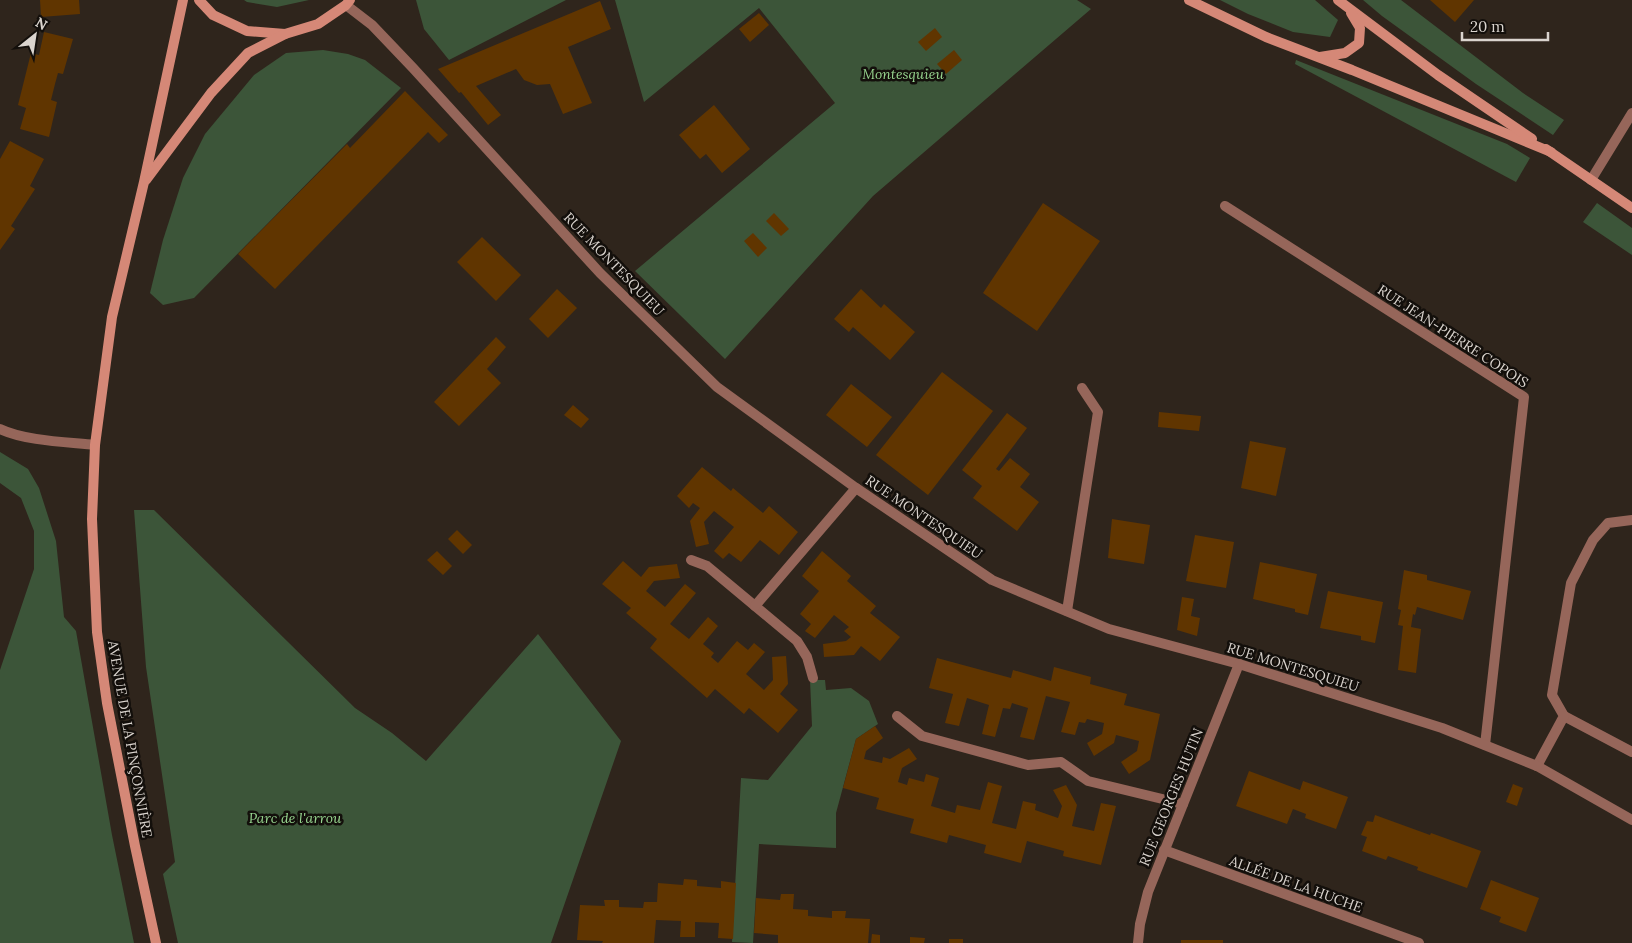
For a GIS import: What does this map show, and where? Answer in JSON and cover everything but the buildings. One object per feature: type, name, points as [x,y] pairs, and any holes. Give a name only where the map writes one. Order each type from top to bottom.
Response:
[{"type":"main road","name":"AVENUE DE LA PINÇONNIÈRE","points":[[156,943],[107,703],[97,632],[92,519],[95,445],[112,317],[144,182],[183,0]]},
{"type":"main road","points":[[198,0],[213,15],[247,30],[285,34],[318,24],[348,2]]},
{"type":"main road","points":[[1189,0],[1266,37],[1551,152]]},
{"type":"main road","points":[[1338,0],[1438,76],[1632,208]]},
{"type":"main road","points":[[1319,57],[1345,53],[1359,43],[1360,28],[1348,7]]},
{"type":"main road","name":"AVENUE DE LA PINÇONNIÈRE","points":[[144,182],[211,93],[248,53],[285,34]]},
{"type":"street","name":"RUE MONTESQUIEU","points":[[348,2],[413,68],[600,273],[717,387],[856,488],[992,580],[1109,629],[1238,664],[1442,728],[1537,766],[1632,820]]},
{"type":"street","points":[[1591,180],[1632,113]]},
{"type":"street","name":"RUE JEAN-PIERRE COPOIS","points":[[1225,206],[1524,397],[1486,745]]},
{"type":"street","points":[[1067,611],[1098,412],[1082,388]]},
{"type":"street","points":[[0,429],[9,433],[39,439],[95,445]]},
{"type":"street","points":[[755,606],[856,488]]},
{"type":"street","points":[[1632,520],[1608,523],[1593,540],[1571,583],[1552,695],[1564,716],[1632,752]]},
{"type":"street","points":[[692,560],[707,566],[797,641],[807,657],[813,678]]},
{"type":"street","name":"RUE GEORGES HUTIN","points":[[1138,943],[1140,924],[1148,892],[1238,664]]},
{"type":"street","points":[[897,716],[922,736],[1028,765],[1061,762],[1088,780],[1183,804]]},
{"type":"street","points":[[1537,766],[1564,716]]},
{"type":"street","name":"ALLÉE DE LA HUCHE","points":[[1164,850],[1419,943]]},
{"type":"green space","points":[[244,0],[309,0],[277,7]]},
{"type":"green space","points":[[416,0],[566,0],[449,60],[424,29]]},
{"type":"green space","name":"Montesquieu","points":[[615,0],[1077,0],[1091,9],[873,196],[725,359],[635,271],[835,103],[759,8],[644,102]]},
{"type":"green space","points":[[1220,0],[1315,0],[1338,20],[1330,37],[1293,32],[1248,14]]},
{"type":"green space","points":[[1363,0],[1401,0],[1523,93],[1564,120],[1553,135],[1476,84],[1382,16]]},
{"type":"green space","points":[[323,50],[348,54],[365,60],[401,88],[194,298],[163,305],[150,293],[163,240],[183,178],[205,134],[254,75],[286,53]]},
{"type":"green space","points":[[1296,60],[1507,144],[1530,158],[1516,182],[1295,64]]},
{"type":"green space","points":[[1597,203],[1632,228],[1632,255],[1583,222]]},
{"type":"green space","points":[[0,452],[28,469],[39,488],[56,541],[64,617],[76,631],[112,835],[134,943],[0,943],[0,670],[34,569],[34,531],[21,498],[0,483]]},
{"type":"green space","name":"Parc de l'arrou","points":[[134,510],[154,510],[355,708],[392,733],[426,761],[538,634],[621,741],[551,943],[178,943],[163,874],[175,862],[146,667]]},
{"type":"green space","points":[[810,680],[825,680],[826,690],[851,688],[869,701],[878,724],[856,739],[836,813],[836,848],[759,844],[753,943],[732,942],[741,778],[768,780],[812,726]]}]
